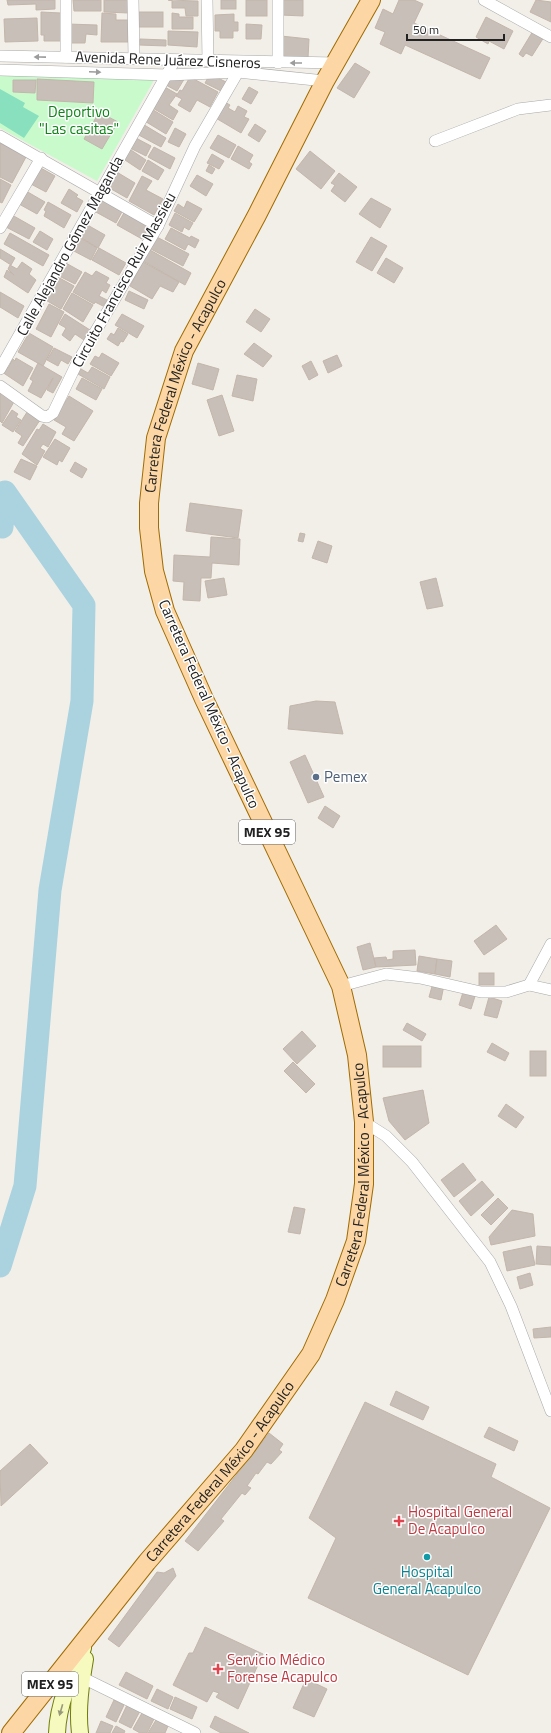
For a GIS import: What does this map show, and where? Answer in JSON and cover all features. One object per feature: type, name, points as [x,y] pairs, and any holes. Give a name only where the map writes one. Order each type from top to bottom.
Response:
[{"type":"main road","name":"Carretera Federal México - Acapulco","points":[[11,1733],[146,1562],[244,1450],[311,1354],[335,1300],[356,1241],[364,1184],[364,1122],[356,1055],[341,986],[204,699],[165,611],[154,571],[149,528],[149,502],[156,438],[184,351],[257,215],[325,81],[371,0]]},
{"type":"main road","points":[[80,1733],[78,1722],[81,1677],[89,1634]]},
{"type":"main road","points":[[57,1733],[58,1720],[70,1677],[89,1634]]},
{"type":"street","points":[[66,0],[66,57]]},
{"type":"street","points":[[133,0],[134,58]]},
{"type":"street","points":[[208,0],[208,61]]},
{"type":"street","points":[[278,0],[278,63]]},
{"type":"street","points":[[484,0],[551,37]]},
{"type":"street","name":"Avenida Rene Juárez Cisneros","points":[[0,56],[335,63]]},
{"type":"street","name":"Calle Alejandro Gómez Maganda","points":[[0,369],[99,193],[168,75],[175,60]]},
{"type":"street","name":"Avenida Rene Juárez Cisneros","points":[[0,70],[168,75],[238,72],[325,81]]},
{"type":"street","name":"Circuito Francisco Ruiz Massieu","points":[[0,386],[42,416],[47,417],[53,413],[78,361],[158,226],[195,146],[238,72]]},
{"type":"street","points":[[435,141],[518,109],[551,105]]},
{"type":"street","points":[[0,136],[158,226]]},
{"type":"street","points":[[0,228],[41,158]]},
{"type":"street","points":[[529,985],[551,944]]},
{"type":"street","points":[[341,986],[386,974],[420,978],[481,992],[506,992],[529,985],[551,990]]},
{"type":"street","points":[[364,1122],[386,1136],[412,1162],[490,1262],[511,1306],[547,1394],[551,1410]]},
{"type":"street","points":[[81,1677],[196,1733]]},
{"type":"green space","name":"Deportivo \"Las casitas\"","points":[[0,72],[154,80],[97,181],[0,128]]},
{"type":"green space","points":[[0,89],[25,103],[23,107],[39,116],[24,138],[0,123]]},
{"type":"building","points":[[7,0],[55,0],[55,9],[36,10],[36,4],[8,5]]},
{"type":"building","points":[[73,0],[101,0],[101,11],[74,11]]},
{"type":"building","points":[[104,0],[129,0],[129,13],[104,12]]},
{"type":"building","points":[[172,0],[198,1],[198,16],[186,16],[185,8],[172,8]]},
{"type":"building","points":[[221,0],[236,0],[236,9],[221,9]]},
{"type":"building","points":[[246,0],[267,0],[267,16],[246,16]]},
{"type":"building","points":[[281,0],[303,0],[303,16],[281,15]]},
{"type":"building","points":[[399,0],[414,0],[423,4],[414,23],[490,58],[480,79],[405,45],[401,54],[380,44],[385,32],[375,28],[383,9],[393,14]]},
{"type":"building","points":[[536,0],[551,2],[551,22],[530,12]]},
{"type":"building","points":[[41,12],[61,13],[61,41],[44,41],[44,35],[41,35]]},
{"type":"building","points":[[135,12],[163,12],[163,27],[135,27]]},
{"type":"building","points":[[102,13],[116,14],[116,20],[128,20],[128,42],[101,42]]},
{"type":"building","points":[[172,13],[179,14],[179,17],[193,17],[193,29],[172,29]]},
{"type":"building","points":[[234,14],[234,22],[238,22],[238,31],[233,31],[233,38],[220,38],[220,31],[215,31],[215,15]]},
{"type":"building","points":[[486,17],[513,31],[504,49],[489,41],[488,44],[476,37]]},
{"type":"building","points":[[37,18],[38,41],[5,42],[4,19]]},
{"type":"building","points":[[68,24],[97,25],[97,35],[86,34],[85,43],[68,43]]},
{"type":"building","points":[[246,24],[262,25],[261,39],[246,39]]},
{"type":"building","points":[[168,31],[198,32],[197,47],[168,45]]},
{"type":"building","points":[[533,31],[544,37],[532,56],[526,53],[523,57],[519,54]]},
{"type":"building","points":[[281,36],[309,39],[308,58],[279,56]]},
{"type":"building","points":[[140,39],[166,40],[166,46],[139,45]]},
{"type":"building","points":[[355,63],[370,72],[354,98],[337,88]]},
{"type":"building","points":[[210,74],[226,82],[221,91],[205,83]]},
{"type":"building","points":[[169,75],[186,76],[177,91],[164,84]]},
{"type":"building","points":[[190,77],[218,92],[210,107],[197,100],[190,112],[178,105],[182,99],[176,96],[180,90],[182,91]]},
{"type":"building","points":[[37,79],[94,82],[93,103],[37,100]]},
{"type":"building","points":[[13,80],[36,80],[35,93],[13,92]]},
{"type":"building","points":[[163,86],[177,94],[169,105],[178,111],[173,120],[151,107]]},
{"type":"building","points":[[249,87],[258,92],[251,104],[242,99]]},
{"type":"building","points":[[223,101],[230,105],[228,108],[235,112],[238,106],[247,111],[244,117],[249,119],[241,133],[214,117]]},
{"type":"building","points":[[150,108],[173,122],[166,134],[143,120]]},
{"type":"building","points":[[99,112],[118,122],[102,149],[84,139]]},
{"type":"building","points":[[141,123],[166,138],[161,147],[135,133]]},
{"type":"building","points":[[255,124],[266,131],[259,142],[248,135]]},
{"type":"building","points":[[175,128],[186,134],[179,147],[168,142]]},
{"type":"building","points":[[218,135],[236,145],[229,158],[210,148]]},
{"type":"building","points":[[134,137],[151,146],[146,156],[128,147]]},
{"type":"building","points":[[0,143],[26,157],[12,183],[0,177]]},
{"type":"building","points":[[238,146],[253,155],[249,162],[252,164],[249,169],[231,159]]},
{"type":"building","points":[[154,147],[175,158],[170,169],[148,157]]},
{"type":"building","points":[[128,148],[146,160],[140,170],[122,158]]},
{"type":"building","points":[[310,151],[335,171],[321,189],[296,169]]},
{"type":"building","points":[[212,154],[224,161],[219,169],[207,163]]},
{"type":"building","points":[[148,160],[164,170],[158,180],[142,171]]},
{"type":"building","points":[[209,165],[215,169],[212,174],[206,171]]},
{"type":"building","points":[[39,167],[55,176],[46,192],[29,183]]},
{"type":"building","points":[[115,171],[135,183],[127,198],[106,186]]},
{"type":"building","points":[[339,173],[357,187],[345,202],[331,191],[335,185],[331,183]]},
{"type":"building","points":[[197,175],[213,184],[206,196],[190,186]]},
{"type":"building","points":[[142,176],[152,181],[146,190],[163,199],[154,215],[129,201]]},
{"type":"building","points":[[0,179],[11,185],[2,203],[0,202]]},
{"type":"building","points":[[69,189],[78,195],[76,197],[83,201],[77,212],[61,203]]},
{"type":"building","points":[[26,191],[45,202],[37,214],[19,204]]},
{"type":"building","points":[[103,197],[124,208],[116,223],[94,211]]},
{"type":"building","points":[[371,198],[391,209],[380,228],[359,214]]},
{"type":"building","points":[[187,201],[202,209],[194,222],[174,211],[178,204],[184,208]]},
{"type":"building","points":[[48,202],[71,215],[64,228],[44,216],[46,211],[44,210]]},
{"type":"building","points":[[125,211],[150,225],[142,239],[117,225]]},
{"type":"building","points":[[175,213],[193,223],[189,230],[184,227],[182,232],[169,225]]},
{"type":"building","points":[[12,215],[35,228],[29,239],[6,227]]},
{"type":"building","points":[[84,223],[105,235],[98,248],[77,235]]},
{"type":"building","points":[[171,228],[190,238],[191,236],[199,240],[195,248],[188,244],[185,250],[165,239]]},
{"type":"building","points":[[40,231],[53,239],[47,250],[33,242]]},
{"type":"building","points":[[10,233],[49,255],[43,266],[4,244]]},
{"type":"building","points":[[155,236],[189,254],[183,266],[149,248]]},
{"type":"building","points":[[79,237],[97,248],[91,260],[72,250]]},
{"type":"building","points":[[371,237],[387,246],[372,271],[356,262]]},
{"type":"building","points":[[99,248],[126,263],[119,275],[92,260]]},
{"type":"building","points":[[0,249],[15,258],[11,265],[0,258]]},
{"type":"building","points":[[150,250],[191,273],[185,285],[143,261]]},
{"type":"building","points":[[386,258],[403,268],[394,283],[377,273]]},
{"type":"building","points":[[22,262],[32,269],[29,274],[36,280],[28,293],[4,277],[7,270],[14,275],[8,269],[10,265],[17,269]]},
{"type":"building","points":[[64,262],[82,272],[75,284],[57,275]]},
{"type":"building","points":[[143,262],[179,282],[173,292],[160,286],[152,299],[130,286]]},
{"type":"building","points":[[96,271],[109,278],[106,283],[110,285],[106,293],[102,290],[99,296],[107,300],[103,306],[95,302],[94,304],[73,292],[85,272],[92,276]]},
{"type":"building","points":[[56,276],[74,286],[61,309],[44,299]]},
{"type":"building","points":[[129,291],[148,300],[144,309],[125,300]]},
{"type":"building","points":[[0,292],[24,306],[18,318],[0,307]]},
{"type":"building","points":[[72,293],[93,305],[83,322],[63,309]]},
{"type":"building","points":[[49,304],[64,312],[51,337],[36,329]]},
{"type":"building","points":[[255,309],[270,319],[261,332],[246,322]]},
{"type":"building","points":[[65,314],[90,330],[84,340],[75,334],[70,341],[62,335],[66,328],[59,324]]},
{"type":"building","points":[[122,314],[144,326],[137,338],[115,325]]},
{"type":"building","points":[[118,328],[128,334],[123,342],[121,341],[118,346],[107,339],[111,333],[114,335]]},
{"type":"building","points":[[29,333],[53,347],[43,366],[18,352]]},
{"type":"building","points":[[254,343],[272,356],[263,367],[244,354]]},
{"type":"building","points":[[54,348],[72,357],[68,364],[61,360],[58,366],[47,360]]},
{"type":"building","points":[[102,353],[119,363],[111,376],[90,364],[95,356],[99,358]]},
{"type":"building","points":[[337,355],[342,366],[328,373],[323,361]]},
{"type":"building","points":[[16,358],[33,368],[23,386],[2,372],[5,366],[8,368],[13,359],[15,361]]},
{"type":"building","points":[[311,361],[318,375],[309,380],[302,366]]},
{"type":"building","points":[[38,363],[62,377],[53,393],[47,390],[53,378],[41,398],[28,391],[33,381],[30,379]]},
{"type":"building","points":[[198,363],[219,369],[213,390],[192,384]]},
{"type":"building","points":[[92,367],[110,377],[104,389],[78,374],[81,369],[88,373]]},
{"type":"building","points":[[237,375],[257,379],[253,401],[232,396]]},
{"type":"building","points":[[82,378],[102,389],[96,400],[76,389]]},
{"type":"building","points":[[0,393],[15,400],[2,423],[0,421]]},
{"type":"building","points":[[222,395],[234,431],[219,436],[207,400]]},
{"type":"building","points":[[69,396],[93,411],[74,441],[62,434],[66,427],[54,420]]},
{"type":"building","points":[[29,409],[42,417],[23,446],[18,443],[22,436],[15,431]]},
{"type":"building","points":[[12,410],[18,414],[16,417],[21,420],[13,432],[2,425]]},
{"type":"building","points":[[43,424],[56,432],[48,447],[43,444],[40,448],[45,451],[37,465],[22,454],[37,429],[39,430]]},
{"type":"building","points":[[55,439],[70,448],[62,462],[59,460],[57,465],[43,457]]},
{"type":"building","points":[[21,459],[37,466],[30,480],[14,472]]},
{"type":"building","points":[[75,462],[87,469],[82,478],[70,471]]},
{"type":"building","points":[[190,503],[242,510],[238,538],[186,531]]},
{"type":"building","points":[[300,533],[305,534],[303,542],[298,541]]},
{"type":"building","points":[[211,537],[240,539],[239,565],[212,563],[211,578],[201,578],[200,601],[183,600],[184,582],[173,581],[174,555],[210,557]]},
{"type":"building","points":[[318,541],[332,546],[327,563],[312,558]]},
{"type":"building","points":[[224,578],[227,595],[208,598],[205,581]]},
{"type":"building","points":[[436,578],[443,606],[427,609],[420,582]]},
{"type":"building","points":[[316,701],[335,702],[343,734],[288,729],[290,706]]},
{"type":"building","points":[[305,755],[324,797],[308,803],[290,762]]},
{"type":"building","points":[[325,806],[340,816],[333,828],[318,818]]},
{"type":"building","points":[[496,925],[507,939],[484,955],[474,941]]},
{"type":"building","points":[[370,943],[376,967],[363,970],[357,947]]},
{"type":"building","points":[[415,950],[416,965],[376,967],[374,958],[386,957],[387,960],[393,959],[393,951]]},
{"type":"building","points":[[419,956],[437,959],[435,974],[417,971]]},
{"type":"building","points":[[437,959],[452,961],[450,977],[435,974]]},
{"type":"building","points":[[479,973],[494,973],[494,985],[479,985]]},
{"type":"building","points":[[433,983],[444,985],[441,1000],[429,997]]},
{"type":"building","points":[[464,989],[476,993],[471,1009],[459,1005]]},
{"type":"building","points":[[489,997],[502,1001],[497,1018],[484,1015]]},
{"type":"building","points":[[407,1023],[426,1034],[422,1041],[403,1030]]},
{"type":"building","points":[[302,1031],[316,1046],[297,1064],[283,1049]]},
{"type":"building","points":[[492,1043],[509,1053],[505,1061],[487,1052]]},
{"type":"building","points":[[383,1046],[421,1046],[421,1067],[383,1067]]},
{"type":"building","points":[[530,1051],[546,1051],[546,1076],[530,1076]]},
{"type":"building","points":[[293,1062],[315,1084],[306,1093],[284,1071]]},
{"type":"building","points":[[423,1090],[429,1123],[405,1140],[389,1121],[383,1098]]},
{"type":"building","points":[[506,1104],[524,1117],[516,1128],[498,1116]]},
{"type":"building","points":[[463,1163],[476,1180],[454,1197],[441,1180]]},
{"type":"building","points":[[482,1181],[494,1195],[471,1216],[459,1201]]},
{"type":"building","points":[[498,1198],[508,1208],[491,1225],[481,1215]]},
{"type":"building","points":[[294,1207],[305,1209],[300,1234],[288,1232]]},
{"type":"building","points":[[512,1210],[533,1214],[535,1236],[491,1245],[489,1237]]},
{"type":"building","points":[[531,1246],[535,1265],[507,1271],[503,1252]]},
{"type":"building","points":[[537,1246],[551,1247],[551,1265],[536,1264]]},
{"type":"building","points":[[530,1273],[533,1285],[520,1289],[517,1277]]},
{"type":"building","points":[[551,1327],[551,1337],[534,1338],[533,1329]]},
{"type":"building","points":[[396,1391],[429,1407],[423,1420],[390,1405]]},
{"type":"building","name":"Hospital General Acapulco","points":[[365,1402],[496,1464],[491,1477],[550,1508],[468,1675],[308,1598],[336,1538],[309,1518]]},
{"type":"building","points":[[489,1427],[518,1441],[514,1451],[484,1437]]},
{"type":"building","points":[[269,1433],[283,1444],[279,1450],[282,1452],[271,1464],[267,1462],[258,1474],[256,1473],[247,1486],[251,1488],[245,1495],[242,1493],[221,1519],[224,1521],[198,1551],[185,1541]]},
{"type":"building","points":[[30,1444],[48,1463],[1,1506],[0,1471]]},
{"type":"building","points":[[173,1568],[176,1576],[119,1647],[108,1639],[157,1572],[164,1573]]},
{"type":"building","name":"Servicio Médico Forense Acapulco","points":[[205,1627],[263,1654],[238,1709],[216,1697],[219,1693],[213,1691],[207,1702],[173,1685],[189,1653],[193,1653]]},
{"type":"building","points":[[126,1672],[153,1686],[147,1699],[119,1685]]},
{"type":"building","points":[[306,1679],[327,1689],[314,1717],[293,1708]]},
{"type":"building","points":[[157,1689],[173,1697],[168,1709],[151,1701]]},
{"type":"building","points":[[175,1697],[197,1707],[192,1719],[170,1709]]},
{"type":"building","points":[[114,1700],[124,1705],[116,1722],[106,1717]]},
{"type":"building","points":[[127,1705],[140,1711],[131,1728],[119,1722]]},
{"type":"building","points":[[142,1713],[154,1719],[147,1733],[140,1733],[133,1729]]},
{"type":"building","points":[[215,1716],[249,1733],[221,1733],[210,1727]]},
{"type":"building","points":[[156,1720],[168,1726],[165,1733],[148,1733]]},
{"type":"building","points":[[101,1721],[113,1726],[110,1733],[96,1733]]},
{"type":"building","points":[[116,1726],[125,1731],[124,1733],[112,1733]]},
{"type":"waterway","points":[[0,526],[2,527],[5,492],[84,605],[82,701],[50,890],[25,1186],[0,1266]]},
{"type":"place","name":"Pemex","points":[[316,777]]},
{"type":"place","name":"Hospital General De Acapulco","points":[[399,1521]]},
{"type":"place","name":"Hospital General Acapulco","points":[[427,1557]]},
{"type":"place","name":"Servicio Médico Forense Acapulco","points":[[218,1669]]}]
